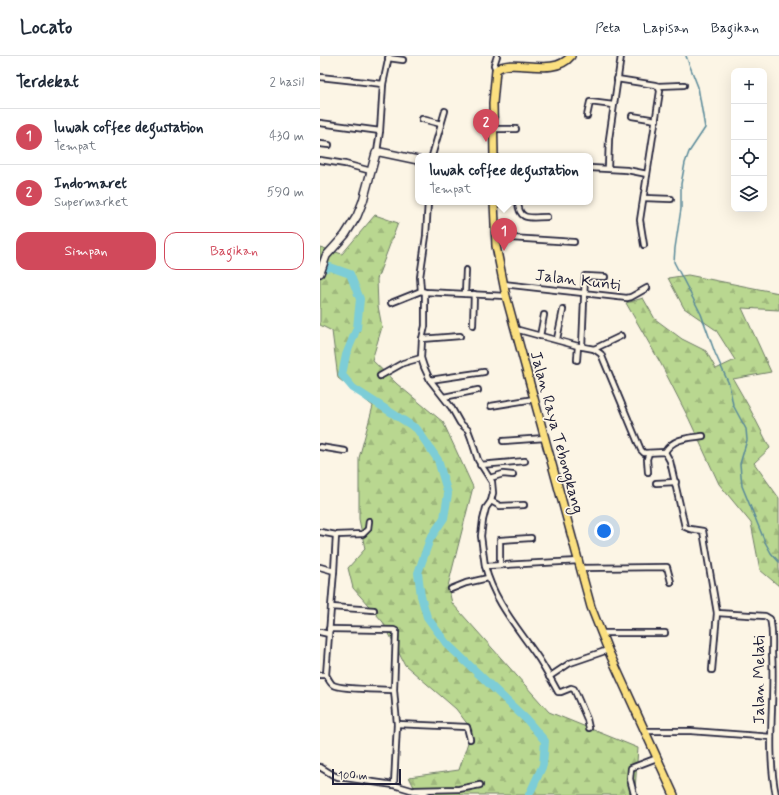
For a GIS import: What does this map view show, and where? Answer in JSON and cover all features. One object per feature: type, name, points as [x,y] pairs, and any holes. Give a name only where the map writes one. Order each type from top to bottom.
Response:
[{"type":"main road","points":[[494,153],[493,103],[496,70],[503,65],[513,64],[543,66],[557,65],[564,63],[571,56]]},
{"type":"main road","points":[[320,273],[323,262],[330,250],[345,235],[357,216],[363,201],[375,154],[377,152],[415,159]]},
{"type":"main road","name":"Jalan Raya Tebongkang","points":[[494,205],[496,253],[503,284],[591,607],[608,650],[674,795]]},
{"type":"street","points":[[496,70],[494,65],[497,56]]},
{"type":"street","points":[[608,168],[609,139],[621,56]]},
{"type":"street","points":[[377,152],[383,84],[389,57],[403,60]]},
{"type":"street","points":[[320,76],[383,84]]},
{"type":"street","points":[[617,79],[658,86],[684,85]]},
{"type":"street","points":[[644,245],[640,220],[660,95],[658,86]]},
{"type":"street","points":[[587,116],[590,102],[613,105]]},
{"type":"street","points":[[433,153],[445,111]]},
{"type":"street","points":[[632,116],[656,120]]},
{"type":"street","points":[[422,119],[441,124]]},
{"type":"street","points":[[320,123],[380,130]]},
{"type":"street","points":[[494,129],[516,129]]},
{"type":"street","points":[[320,144],[329,145]]},
{"type":"street","points":[[320,160],[345,164],[370,171]]},
{"type":"street","points":[[593,168],[627,170],[647,174]]},
{"type":"street","points":[[644,198],[671,199]]},
{"type":"street","points":[[428,205],[426,236],[420,277],[423,291],[425,326],[422,339],[421,358],[430,380],[444,397],[460,423],[468,430],[480,465],[490,478],[494,488],[491,501],[486,508],[481,536],[488,578],[510,619],[539,659],[559,693],[571,688],[574,689],[587,719],[589,728]]},
{"type":"street","points":[[518,205],[519,211],[523,216],[528,218],[547,217]]},
{"type":"street","points":[[495,237],[574,242]]},
{"type":"street","points":[[465,294],[466,270]]},
{"type":"street","points":[[577,360],[580,346],[585,276],[605,277]]},
{"type":"street","name":"Jalan Kunti","points":[[503,284],[627,298],[632,297],[647,288]]},
{"type":"street","points":[[391,303],[423,291],[506,296]]},
{"type":"street","points":[[473,325],[474,294]]},
{"type":"street","points":[[557,339],[563,310]]},
{"type":"street","points":[[540,336],[544,315]]},
{"type":"street","points":[[515,329],[596,350],[621,336]]},
{"type":"street","points":[[422,339],[460,336]]},
{"type":"street","points":[[596,350],[618,393],[641,450],[644,453],[665,452]]},
{"type":"street","points":[[380,376],[403,363],[421,358]]},
{"type":"street","points":[[430,380],[484,372]]},
{"type":"street","points":[[444,397],[478,390]]},
{"type":"street","points":[[491,406],[534,399]]},
{"type":"street","points":[[665,452],[667,448],[676,441],[703,436]]},
{"type":"street","points":[[503,441],[544,438]]},
{"type":"street","points":[[320,447],[345,451]]},
{"type":"street","points":[[665,452],[670,461],[676,482],[685,526],[690,529],[702,531],[717,613],[712,670]]},
{"type":"street","points":[[648,472],[647,459],[649,453]]},
{"type":"street","points":[[480,465],[525,461]]},
{"type":"street","points":[[490,478],[503,474],[513,475]]},
{"type":"street","points":[[656,483],[676,482]]},
{"type":"street","points":[[491,501],[498,505],[524,505]]},
{"type":"street","points":[[320,532],[336,535],[363,534],[368,529],[369,521]]},
{"type":"street","points":[[336,535],[326,675],[332,684],[336,686],[394,690]]},
{"type":"street","points":[[500,565],[500,540],[531,538]]},
{"type":"street","points":[[485,566],[580,564],[666,567],[668,568],[671,582]]},
{"type":"street","points":[[320,568],[334,571]]},
{"type":"street","points":[[452,589],[466,583],[488,578]]},
{"type":"street","points":[[330,607],[374,610]]},
{"type":"street","name":"Jalan Melati","points":[[717,613],[765,616],[769,618],[770,621],[775,678],[771,737],[773,783],[776,795]]},
{"type":"street","points":[[320,632],[395,630],[394,690],[396,724],[394,785]]},
{"type":"street","points":[[601,633],[665,634]]},
{"type":"street","points":[[549,677],[570,663],[608,650]]},
{"type":"street","points":[[320,675],[326,675]]},
{"type":"street","points":[[396,724],[467,727],[470,739]]},
{"type":"street","points":[[645,731],[698,732],[771,737]]},
{"type":"street","points":[[634,794],[630,779],[631,768],[657,758]]},
{"type":"street","points":[[320,767],[333,776],[394,785],[411,792],[428,795]]},
{"type":"street","points":[[411,792],[459,789],[480,785]]},
{"type":"green space","points":[[375,215],[398,223],[377,279],[378,306],[382,327],[372,360],[397,384],[443,422],[473,487],[448,586],[452,603],[549,712],[638,748],[635,790],[629,795],[418,795],[409,777],[459,770],[472,730],[456,709],[405,665],[383,622],[353,588],[348,568],[365,549],[359,519],[359,458],[373,406],[338,378],[332,331],[320,325],[320,247],[342,254]]},
{"type":"green space","points":[[688,275],[779,293],[779,310],[742,308],[771,372],[733,379],[770,448],[754,463],[779,498],[779,586],[760,570],[751,523],[719,484],[689,419],[661,364],[626,303],[643,298],[655,319],[682,339],[706,351],[716,369],[735,360],[716,330],[684,308],[668,278]]},
{"type":"waterway","points":[[686,56],[698,87],[705,128],[689,152],[685,163],[681,184],[681,209],[674,262],[701,314],[715,353],[729,384],[733,405],[746,429],[747,440],[740,464],[742,486],[765,542],[771,553],[779,562]]},
{"type":"waterway","points":[[320,269],[330,267],[350,274],[360,299],[357,328],[346,355],[342,375],[353,388],[417,429],[438,460],[448,494],[444,518],[430,539],[418,573],[421,596],[427,617],[446,643],[527,720],[545,741],[543,765],[529,795]]},
{"type":"place","name":"Indomaret","points":[[486,142]]},
{"type":"place","name":"luwak coffee degustation","points":[[504,251]]}]
